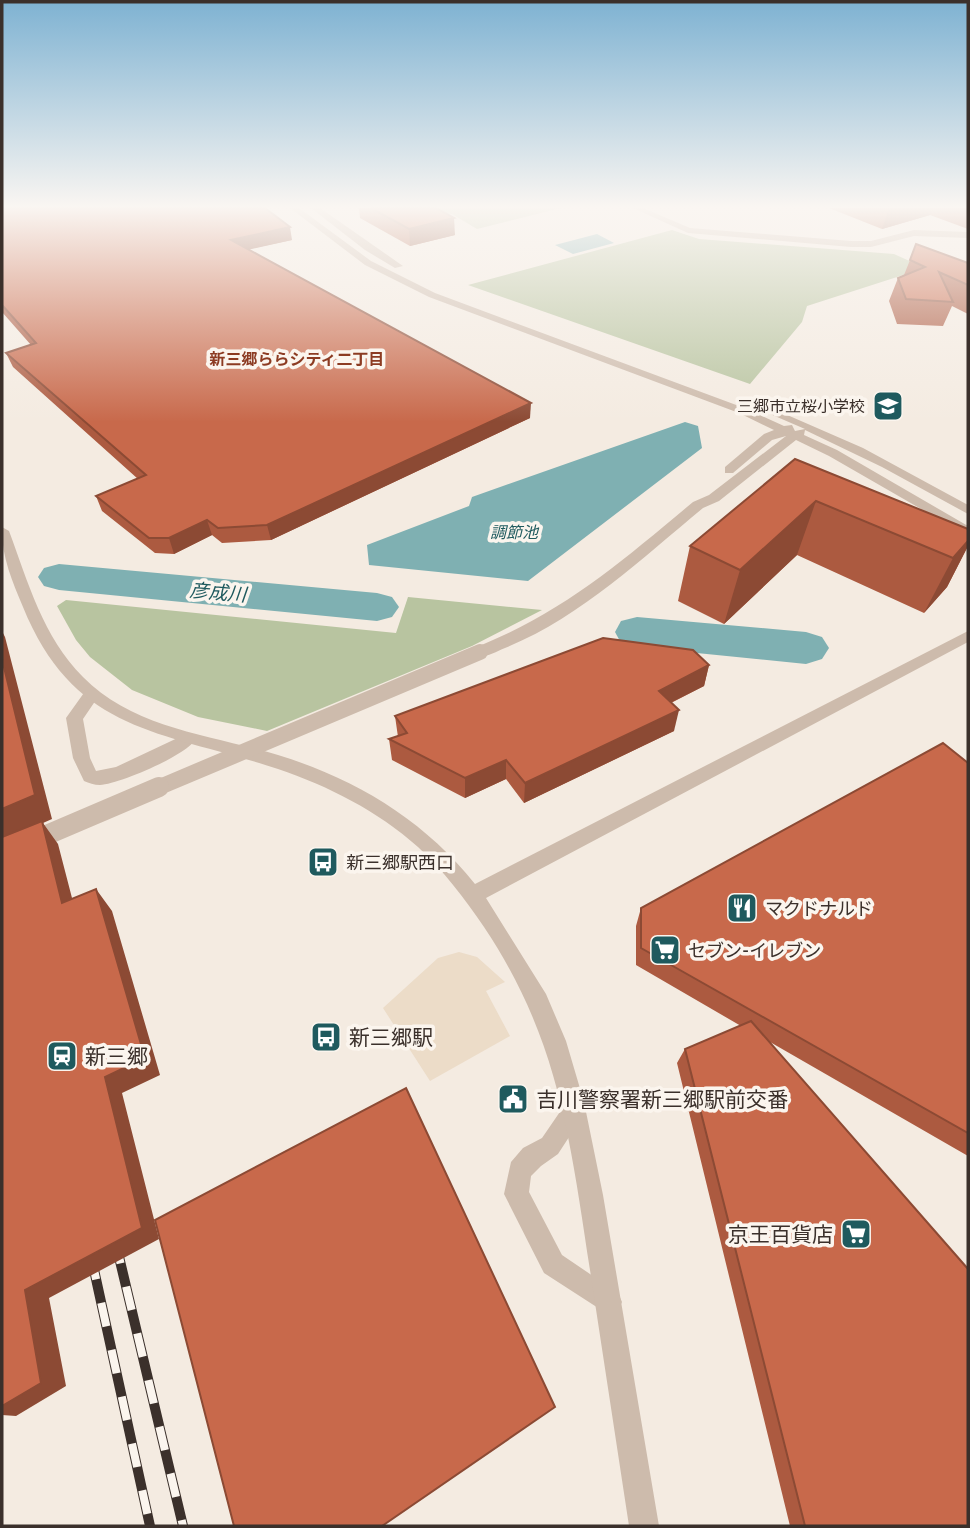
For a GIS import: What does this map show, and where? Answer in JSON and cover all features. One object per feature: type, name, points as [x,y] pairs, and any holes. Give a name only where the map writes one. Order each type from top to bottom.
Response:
[{"type":"street","points":[[401,279],[432,295],[698,393],[797,436],[891,486],[968,532]]},
{"type":"street","points":[[427,279],[809,425],[917,480],[968,510]]},
{"type":"street","points":[[698,505],[704,492],[768,437],[781,429],[809,425]]},
{"type":"street","points":[[2,854],[516,638],[595,590],[698,505],[714,498],[778,446],[797,436],[809,425]]},
{"type":"street","points":[[2,531],[37,623],[73,678],[92,694],[151,728],[186,740],[276,762],[324,780],[361,798],[398,821],[426,844],[474,895],[518,964],[543,1012],[562,1064],[574,1111],[609,1303],[644,1526]]},
{"type":"street","points":[[474,895],[968,636]]},
{"type":"street","points":[[92,694],[74,718],[85,767],[89,775],[95,778],[111,776],[169,751],[186,740]]},
{"type":"street","points":[[574,1111],[550,1146],[532,1157],[520,1171],[516,1194],[553,1264],[609,1303]]},
{"type":"green space","points":[[489,279],[890,279],[807,306],[802,322],[750,384],[468,285]]},
{"type":"green space","points":[[408,597],[542,610],[472,646],[267,731],[198,717],[132,690],[90,657],[76,640],[57,606],[66,600],[396,633]]},
{"type":"shaded area","points":[[459,952],[477,957],[505,982],[486,991],[510,1036],[430,1081],[383,1008],[438,958]]},
{"type":"water","name":"調節池","points":[[685,422],[698,426],[702,448],[528,581],[369,565],[367,545],[469,506],[472,497]]},
{"type":"building","points":[[2,279],[303,279],[531,403],[267,525],[218,528],[207,520],[169,538],[149,538],[96,496],[146,475],[6,353],[36,343],[2,305]]},
{"type":"building","points":[[898,279],[942,279],[953,302],[906,299]]},
{"type":"building","points":[[955,279],[968,279],[968,285]]},
{"type":"building","points":[[795,459],[968,529],[968,541],[953,558],[816,501],[740,570],[690,546]]},
{"type":"building","points":[[603,638],[693,650],[709,665],[659,691],[679,710],[525,783],[506,760],[465,778],[389,739],[407,733],[395,716]]},
{"type":"building","points":[[2,659],[35,795],[2,809]]},
{"type":"building","points":[[943,743],[968,763],[968,1133],[641,948],[641,908]]},
{"type":"building","name":"新三郷","points":[[42,821],[62,903],[96,889],[145,1058],[105,1077],[142,1228],[25,1290],[41,1383],[2,1406],[2,837]]},
{"type":"building","points":[[751,1021],[968,1269],[968,1526],[805,1526],[685,1049]]},
{"type":"building","points":[[406,1088],[555,1407],[382,1526],[234,1526],[155,1220]]},
{"type":"waterway","name":"彦成川","points":[[59,577],[377,607]]},
{"type":"waterway","name":"彦成川","points":[[637,632],[806,648]]},
{"type":"railway","points":[[115,1240],[183,1526]]},
{"type":"railway","points":[[91,1256],[150,1526]]},
{"type":"place","name":"三郷市立桜小学校","points":[[888,406]]},
{"type":"place","name":"新三郷駅西口","points":[[323,862]]},
{"type":"place","name":"マクドナルド","points":[[742,908]]},
{"type":"place","name":"セブン-イレブン","points":[[665,950]]},
{"type":"place","name":"新三郷駅","points":[[326,1037]]},
{"type":"place","name":"新三郷","points":[[62,1056]]},
{"type":"place","name":"吉川警察署新三郷駅前交番","points":[[513,1099]]},
{"type":"place","name":"京王百貨店","points":[[856,1234]]},
{"type":"district","name":"新三郷ららシティ二丁目","points":[[297,359]]}]
